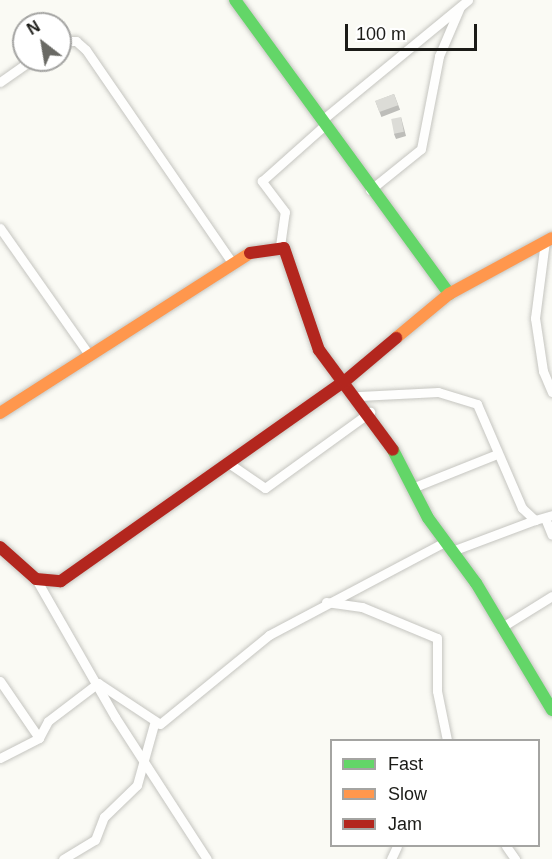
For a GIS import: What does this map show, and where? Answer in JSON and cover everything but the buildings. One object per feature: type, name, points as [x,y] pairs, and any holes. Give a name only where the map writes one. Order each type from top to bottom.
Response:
[{"type":"street","points":[[235,0],[370,190],[449,294]]},
{"type":"street","points":[[468,0],[323,123],[262,181],[285,212],[280,246],[291,260],[312,336],[370,412],[412,488],[502,627],[552,710]]},
{"type":"street","points":[[370,190],[421,149],[439,56],[460,7]]},
{"type":"street","points":[[72,41],[76,41],[86,50],[231,261]]},
{"type":"street","points":[[0,82],[15,72]]},
{"type":"street","points":[[0,228],[87,352]]},
{"type":"street","points":[[36,579],[48,584],[76,573],[227,462],[345,381],[449,294],[548,240]]},
{"type":"street","points":[[548,240],[535,318],[543,371],[552,392]]},
{"type":"street","points":[[0,412],[87,352],[231,261],[280,246]]},
{"type":"street","points":[[359,396],[438,392],[470,400],[485,414],[497,454],[522,508],[544,518],[552,535]]},
{"type":"street","points":[[227,462],[265,488],[370,412]]},
{"type":"street","points":[[412,488],[497,454]]},
{"type":"street","points":[[154,724],[177,712],[245,651],[326,602],[448,546],[544,518]]},
{"type":"street","points":[[0,537],[3,548],[36,579],[207,859]]},
{"type":"street","points":[[502,627],[552,596]]},
{"type":"street","points":[[326,602],[362,607],[437,638],[437,692],[447,739]]},
{"type":"street","points":[[0,681],[39,738]]},
{"type":"street","points":[[98,683],[115,690],[154,724]]},
{"type":"street","points":[[0,758],[39,738],[48,721],[98,683]]},
{"type":"street","points":[[63,859],[95,840],[104,817],[137,785],[148,763],[154,724]]},
{"type":"street","points":[[139,751],[152,739]]},
{"type":"traffic: fast","points":[[235,0],[449,294]]},
{"type":"traffic: fast","points":[[393,450],[428,518],[476,583],[552,710]]},
{"type":"traffic: slow","points":[[396,338],[449,294],[552,238]]},
{"type":"traffic: slow","points":[[0,413],[250,253]]},
{"type":"traffic: jam","points":[[250,253],[284,248],[319,350],[393,450]]},
{"type":"traffic: jam","points":[[0,547],[36,579],[61,581],[345,381],[396,338]]}]
